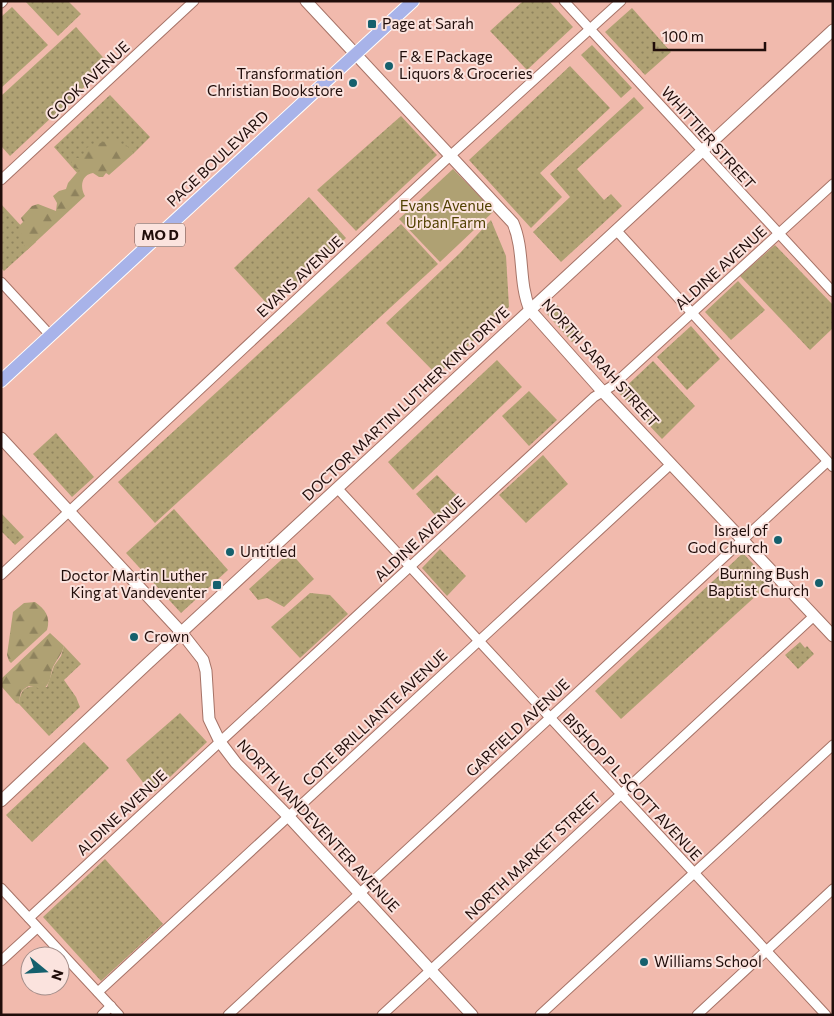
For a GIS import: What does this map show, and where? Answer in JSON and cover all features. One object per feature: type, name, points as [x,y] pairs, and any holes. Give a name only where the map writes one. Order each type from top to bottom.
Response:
[{"type":"main road","name":"NORTH SARAH STREET","points":[[306,1],[513,223],[518,235],[525,298],[530,310],[603,392],[833,636]]},
{"type":"main road","name":"PAGE BOULEVARD","points":[[1,381],[413,1]]},
{"type":"main road","name":"DOCTOR MARTIN LUTHER KING DRIVE","points":[[1,801],[833,30]]},
{"type":"main road","name":"NORTH VANDEVENTER AVENUE","points":[[1,438],[182,632],[203,660],[206,671],[208,719],[220,742],[236,763],[289,817],[472,1015]]},
{"type":"street","name":"COOK AVENUE","points":[[1,180],[194,1]]},
{"type":"street","name":"WHITTIER STREET","points":[[564,1],[833,292]]},
{"type":"street","name":"EVANS AVENUE","points":[[1,575],[450,156],[621,1]]},
{"type":"street","name":"ALDINE AVENUE","points":[[29,918],[594,397],[612,386],[833,184]]},
{"type":"street","points":[[616,230],[830,464]]},
{"type":"street","points":[[1,282],[51,336]]},
{"type":"street","name":"COTE BRILLIANTE AVENUE","points":[[98,992],[671,464]]},
{"type":"street","name":"GARFIELD AVENUE","points":[[228,1015],[785,500],[830,464]]},
{"type":"street","name":"BISHOP P L SCOTT AVENUE","points":[[338,489],[826,1015]]},
{"type":"street","name":"NORTH MARKET STREET","points":[[382,1015],[814,616]]},
{"type":"street","points":[[540,1015],[833,745]]},
{"type":"street","points":[[1,888],[119,1015]]},
{"type":"street","points":[[697,1015],[833,889]]},
{"type":"street","points":[[1,961],[37,928]]},
{"type":"street","points":[[102,1015],[111,1006]]},
{"type":"green space","points":[[25,1],[68,1],[81,14],[58,36]]},
{"type":"green space","points":[[523,1],[549,1],[573,27],[527,70],[490,31]]},
{"type":"green space","points":[[12,7],[48,45],[1,88],[1,17]]},
{"type":"green space","points":[[632,8],[671,52],[645,75],[605,32]]},
{"type":"green space","points":[[76,27],[109,64],[10,156],[1,146],[1,96]]},
{"type":"green space","points":[[592,45],[632,88],[621,98],[581,55]]},
{"type":"green space","points":[[570,66],[610,108],[540,173],[562,197],[531,228],[469,160]]},
{"type":"green space","points":[[110,95],[150,137],[134,153],[78,174],[54,147]]},
{"type":"green space","points":[[634,97],[644,108],[577,169],[604,200],[611,194],[622,206],[561,262],[533,232],[570,197],[550,174]]},
{"type":"green space","points":[[401,116],[437,155],[356,231],[317,190]]},
{"type":"green space","points":[[109,140],[114,141],[116,144],[125,144],[134,153],[109,175],[106,173],[103,177],[99,177],[93,173],[86,176],[82,185],[85,196],[27,250],[19,229],[23,222],[21,218],[32,206],[38,204],[56,211],[57,203],[53,196],[59,191],[66,189],[68,183],[80,169],[74,168],[71,164],[73,158],[81,158],[88,151],[86,148]]},
{"type":"green space","name":"Evans Avenue Urban Farm","points":[[453,169],[494,211],[440,262],[399,219]]},
{"type":"green space","points":[[309,197],[346,238],[271,308],[234,268]]},
{"type":"green space","points":[[1,204],[36,242],[4,271],[1,268]]},
{"type":"green space","points":[[491,220],[506,256],[509,307],[437,375],[386,323],[460,253]]},
{"type":"green space","points":[[401,224],[438,264],[155,523],[118,482]]},
{"type":"green space","points":[[775,245],[833,305],[833,328],[810,350],[740,276]]},
{"type":"green space","points":[[738,281],[765,310],[731,340],[705,312]]},
{"type":"green space","points":[[557,305],[582,332],[572,342],[547,314]]},
{"type":"green space","points":[[691,326],[720,359],[687,390],[657,357]]},
{"type":"green space","points":[[497,360],[522,387],[413,490],[388,462]]},
{"type":"green space","points":[[653,361],[695,406],[662,439],[619,393]]},
{"type":"green space","points":[[529,391],[557,420],[529,446],[502,416]]},
{"type":"green space","points":[[56,433],[94,477],[72,497],[33,454]]},
{"type":"green space","points":[[543,455],[568,484],[526,523],[499,495]]},
{"type":"green space","points":[[437,475],[465,504],[443,524],[416,494]]},
{"type":"green space","points":[[174,509],[228,570],[181,613],[126,553]]},
{"type":"green space","points":[[1,513],[24,537],[15,545],[1,531]]},
{"type":"green space","points":[[440,549],[466,576],[447,596],[422,568]]},
{"type":"green space","points":[[290,552],[314,579],[284,607],[267,598],[258,600],[249,589]]},
{"type":"green space","points":[[743,553],[770,583],[621,719],[595,691]]},
{"type":"green space","points":[[310,593],[330,595],[348,614],[300,658],[271,627]]},
{"type":"green space","points":[[35,602],[48,617],[47,630],[11,663],[7,655],[13,612],[24,603]]},
{"type":"green space","points":[[50,633],[64,646],[53,667],[49,682],[43,689],[29,686],[25,688],[21,694],[19,704],[16,703],[1,686],[1,679]]},
{"type":"green space","points":[[800,642],[805,648],[807,646],[814,654],[798,669],[785,655]]},
{"type":"green space","points":[[64,646],[81,664],[64,680],[76,697],[80,707],[49,736],[19,704],[20,697],[27,688],[35,686],[47,687],[54,666],[61,656]]},
{"type":"green space","points":[[180,713],[207,742],[152,794],[126,760]]},
{"type":"green space","points":[[84,742],[109,768],[32,842],[6,815]]},
{"type":"green space","points":[[105,859],[163,924],[101,981],[43,917]]},
{"type":"place","name":"Page at Sarah","points":[[372,24]]},
{"type":"place","name":"F & E Package Liquors & Groceries","points":[[389,66]]},
{"type":"place","name":"Transformation Christian Bookstore","points":[[353,83]]},
{"type":"place","name":"Israel of God Church","points":[[778,540]]},
{"type":"place","name":"Untitled","points":[[230,552]]},
{"type":"place","name":"Burning Bush Baptist Church","points":[[819,583]]},
{"type":"place","name":"Doctor Martin Luther King at Vandeventer","points":[[217,585]]},
{"type":"place","name":"Crown","points":[[134,637]]},
{"type":"place","name":"Williams School","points":[[644,962]]}]
